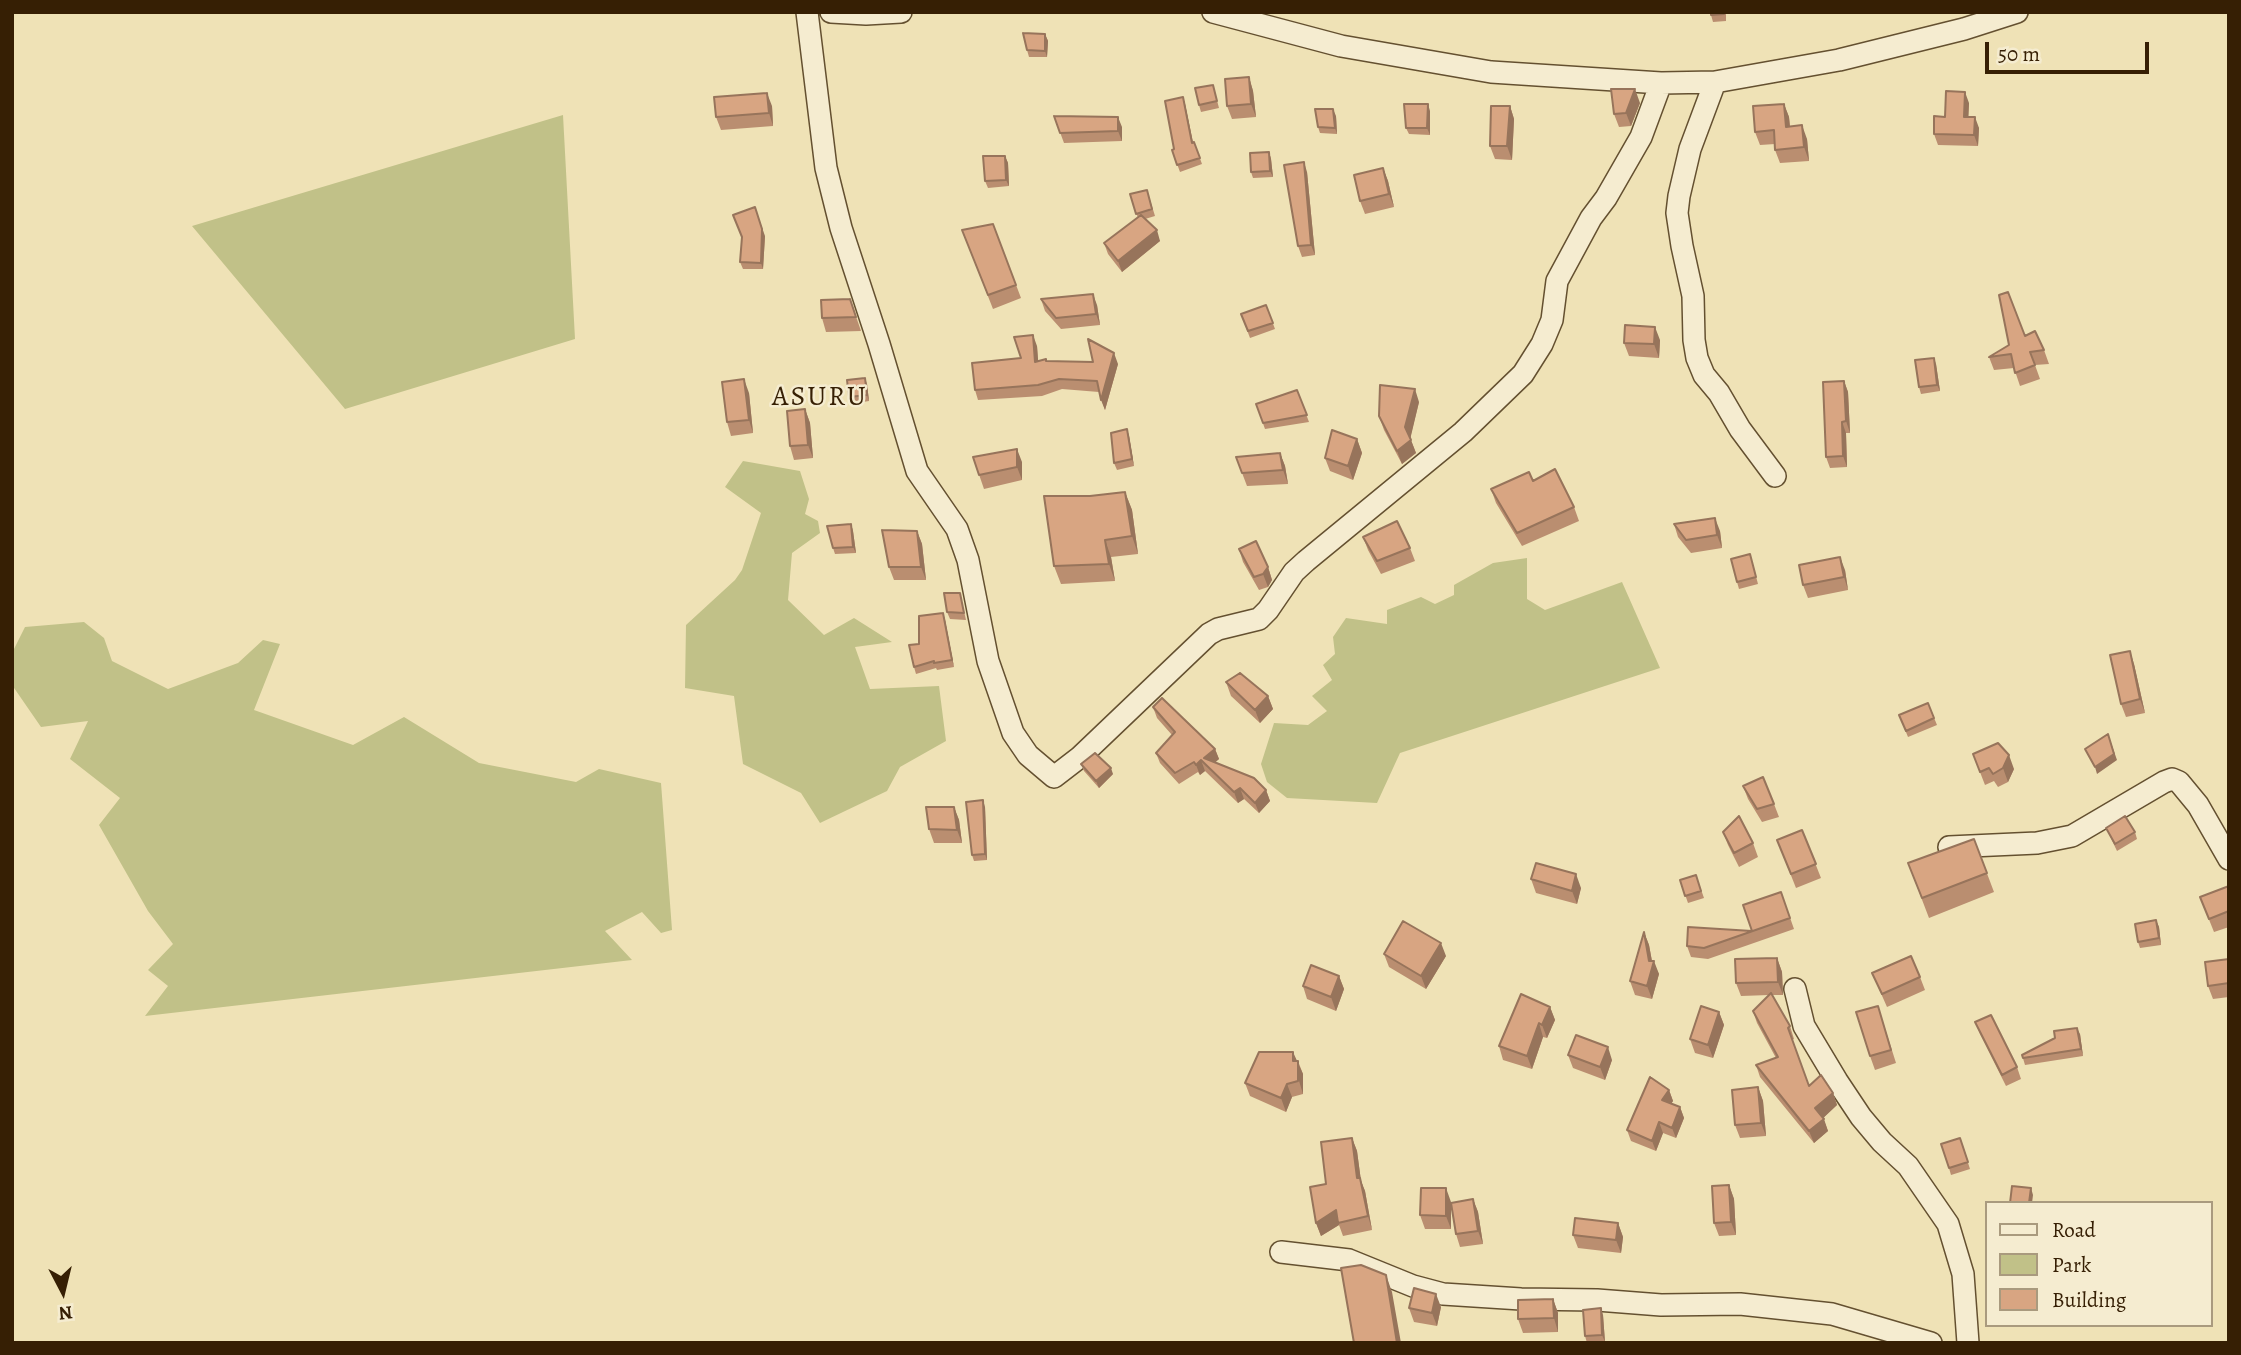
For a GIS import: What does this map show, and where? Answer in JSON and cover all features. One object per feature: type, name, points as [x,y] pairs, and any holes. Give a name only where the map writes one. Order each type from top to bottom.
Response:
[{"type":"street","points":[[807,12],[826,168],[841,228],[917,471],[957,529],[968,560],[988,661],[1013,733],[1028,755],[1054,777],[1080,757],[1209,634],[1218,629],[1259,620],[1294,572],[1463,432],[1523,374],[1542,344],[1552,320],[1557,281],[1591,218],[1641,137],[1661,83]]},
{"type":"street","points":[[831,12],[901,12]]},
{"type":"street","points":[[1213,12],[1342,46],[1491,72],[1661,83],[1715,82],[1839,60],[1964,29],[2017,12]]},
{"type":"street","points":[[1715,82],[1690,149],[1677,213],[1693,296],[1694,340],[1704,376],[1719,393],[1740,429],[1775,476]]},
{"type":"street","points":[[1949,847],[2037,844],[2071,836],[2172,779],[2179,782],[2198,805],[2229,859]]},
{"type":"street","points":[[1795,989],[1804,1026],[1861,1118],[1908,1167],[1948,1224],[1963,1274],[1968,1343]]},
{"type":"street","points":[[1281,1252],[1349,1260],[1413,1286],[1443,1294],[1661,1305],[1740,1304],[1832,1314],[1928,1343]]},
{"type":"green space","points":[[563,115],[575,339],[345,409],[192,226]]},
{"type":"green space","points":[[743,461],[800,471],[809,499],[805,514],[818,521],[820,533],[792,553],[788,600],[824,635],[854,618],[892,642],[855,647],[870,689],[939,686],[946,741],[900,767],[887,791],[820,823],[801,793],[743,764],[734,696],[685,688],[686,625],[735,580],[742,570],[761,513],[725,487]]},
{"type":"green space","points":[[1527,558],[1527,599],[1545,610],[1622,582],[1660,668],[1400,753],[1377,803],[1287,798],[1267,782],[1261,764],[1274,723],[1308,725],[1327,711],[1312,696],[1332,680],[1323,665],[1335,654],[1333,637],[1346,618],[1387,624],[1387,610],[1421,597],[1435,604],[1454,595],[1454,585],[1493,563]]},
{"type":"green space","points":[[84,622],[104,638],[112,661],[168,689],[238,663],[263,640],[280,644],[254,710],[353,745],[404,717],[479,763],[576,782],[599,769],[661,783],[672,930],[661,933],[642,912],[605,931],[632,960],[145,1016],[168,986],[148,970],[173,944],[148,911],[99,825],[120,798],[70,759],[88,721],[41,727],[12,685],[12,653],[25,627]]},
{"type":"building","points":[[1711,12],[1724,12],[1724,14],[1711,15]]},
{"type":"building","points":[[1023,33],[1045,34],[1045,51],[1027,50]]},
{"type":"building","points":[[1249,77],[1251,104],[1227,106],[1225,79]]},
{"type":"building","points":[[1213,85],[1217,101],[1199,105],[1195,88]]},
{"type":"building","points":[[1611,89],[1635,89],[1626,113],[1614,114]]},
{"type":"building","points":[[1946,91],[1965,92],[1964,117],[1975,117],[1974,135],[1934,134],[1934,116],[1945,117]]},
{"type":"building","points":[[767,93],[769,113],[716,117],[714,97]]},
{"type":"building","points":[[1183,97],[1192,143],[1194,142],[1200,158],[1177,165],[1172,150],[1174,149],[1165,101]]},
{"type":"building","points":[[1404,104],[1428,104],[1427,128],[1406,128]]},
{"type":"building","points":[[1784,104],[1786,127],[1802,125],[1804,147],[1775,150],[1774,130],[1755,132],[1753,106]]},
{"type":"building","points":[[1491,106],[1510,106],[1507,146],[1490,146]]},
{"type":"building","points":[[1315,109],[1333,109],[1335,128],[1318,127]]},
{"type":"building","points":[[1054,116],[1118,117],[1118,131],[1060,133]]},
{"type":"building","points":[[1269,152],[1270,171],[1251,172],[1250,153]]},
{"type":"building","points":[[983,156],[1005,156],[1006,180],[985,181]]},
{"type":"building","points":[[1304,162],[1311,245],[1298,246],[1284,165]]},
{"type":"building","points":[[1383,168],[1389,194],[1360,201],[1354,175]]},
{"type":"building","points":[[1147,190],[1152,209],[1136,214],[1130,194]]},
{"type":"building","points":[[755,207],[762,229],[761,263],[740,262],[742,237],[733,215]]},
{"type":"building","points":[[1141,215],[1157,230],[1118,261],[1104,243]]},
{"type":"building","points":[[993,224],[1016,285],[988,295],[962,230]]},
{"type":"building","points":[[2008,292],[2025,336],[2035,331],[2044,350],[2030,352],[2035,365],[2015,373],[2011,354],[1989,357],[2009,345],[1999,295]]},
{"type":"building","points":[[1093,294],[1096,314],[1056,318],[1041,299]]},
{"type":"building","points":[[850,299],[856,317],[822,318],[821,300]]},
{"type":"building","points":[[1266,305],[1273,323],[1248,331],[1241,314]]},
{"type":"building","points":[[1625,325],[1655,327],[1654,344],[1624,343]]},
{"type":"building","points":[[1033,335],[1035,362],[1046,359],[1093,362],[1088,339],[1114,353],[1101,400],[1097,381],[1059,379],[1038,385],[975,390],[972,363],[1021,358],[1014,337]]},
{"type":"building","points":[[1934,358],[1937,385],[1919,387],[1915,360]]},
{"type":"building","points":[[865,378],[867,395],[849,397],[847,380]]},
{"type":"building","points":[[744,379],[749,420],[727,422],[722,382]]},
{"type":"building","points":[[1844,381],[1846,421],[1842,422],[1843,456],[1826,457],[1823,382]]},
{"type":"building","points":[[1380,385],[1415,389],[1405,427],[1411,440],[1397,451],[1379,416]]},
{"type":"building","points":[[1297,390],[1307,415],[1263,423],[1256,404]]},
{"type":"building","points":[[805,409],[808,445],[790,446],[787,411]]},
{"type":"building","points":[[1127,429],[1132,459],[1114,463],[1111,433]]},
{"type":"building","points":[[1332,430],[1357,439],[1348,466],[1325,458]]},
{"type":"building","points":[[1017,449],[1017,467],[979,475],[973,457]]},
{"type":"building","points":[[1280,453],[1283,470],[1242,473],[1236,457]]},
{"type":"building","points":[[1555,469],[1574,507],[1517,533],[1491,489],[1529,472],[1533,481]]},
{"type":"building","points":[[1125,492],[1132,536],[1105,540],[1109,564],[1054,566],[1044,496],[1090,496]]},
{"type":"building","points":[[1715,518],[1717,535],[1686,540],[1674,524]]},
{"type":"building","points":[[1397,521],[1410,548],[1377,561],[1363,537]]},
{"type":"building","points":[[851,524],[853,547],[833,548],[827,526]]},
{"type":"building","points":[[882,530],[917,531],[921,567],[889,567]]},
{"type":"building","points":[[1256,541],[1268,567],[1263,574],[1254,577],[1239,549]]},
{"type":"building","points":[[1750,554],[1756,577],[1737,582],[1731,559]]},
{"type":"building","points":[[1840,557],[1844,577],[1803,585],[1799,565]]},
{"type":"building","points":[[944,593],[960,593],[964,613],[947,612]]},
{"type":"building","points":[[943,613],[952,660],[934,661],[914,667],[909,645],[919,644],[919,616]]},
{"type":"building","points":[[2130,651],[2140,699],[2121,704],[2110,655]]},
{"type":"building","points":[[1240,673],[1268,696],[1255,710],[1226,682]]},
{"type":"building","points":[[1162,698],[1215,749],[1204,758],[1254,778],[1266,790],[1255,803],[1240,788],[1234,792],[1201,760],[1196,765],[1194,762],[1175,773],[1156,753],[1175,732],[1153,707]]},
{"type":"building","points":[[1928,703],[1934,718],[1906,731],[1899,715]]},
{"type":"building","points":[[2108,734],[2114,754],[2095,767],[2085,749]]},
{"type":"building","points":[[1998,743],[2009,755],[2003,768],[1993,774],[1989,768],[1980,772],[1973,754]]},
{"type":"building","points":[[1095,753],[1111,768],[1096,781],[1081,764]]},
{"type":"building","points":[[1763,777],[1774,804],[1757,809],[1743,786]]},
{"type":"building","points":[[983,800],[985,854],[972,855],[966,802]]},
{"type":"building","points":[[926,807],[954,807],[957,830],[929,829]]},
{"type":"building","points":[[1739,816],[1753,843],[1734,853],[1723,832]]},
{"type":"building","points":[[2125,816],[2135,832],[2115,844],[2106,828]]},
{"type":"building","points":[[1802,830],[1816,864],[1791,874],[1777,840]]},
{"type":"building","points":[[1974,839],[1987,873],[1922,898],[1908,863]]},
{"type":"building","points":[[1536,863],[1576,874],[1572,891],[1531,879]]},
{"type":"building","points":[[1696,875],[1701,891],[1685,896],[1680,880]]},
{"type":"building","points":[[2229,886],[2229,911],[2209,919],[2200,897]]},
{"type":"building","points":[[1781,892],[1790,918],[1704,948],[1687,946],[1688,927],[1752,931],[1743,905]]},
{"type":"building","points":[[2156,920],[2159,938],[2138,942],[2135,924]]},
{"type":"building","points":[[1403,921],[1441,943],[1421,976],[1384,954]]},
{"type":"building","points":[[1644,932],[1649,961],[1654,961],[1647,986],[1630,981]]},
{"type":"building","points":[[1911,956],[1920,977],[1882,994],[1872,973]]},
{"type":"building","points":[[1777,958],[1778,982],[1736,983],[1735,959]]},
{"type":"building","points":[[2229,959],[2229,983],[2208,986],[2205,962]]},
{"type":"building","points":[[1311,965],[1339,976],[1331,997],[1303,986]]},
{"type":"building","points":[[1771,993],[1790,1026],[1788,1028],[1809,1086],[1821,1075],[1833,1093],[1815,1108],[1824,1119],[1809,1131],[1756,1065],[1778,1057],[1753,1011]]},
{"type":"building","points":[[1521,994],[1550,1007],[1542,1025],[1539,1023],[1527,1056],[1499,1046]]},
{"type":"building","points":[[1701,1006],[1719,1012],[1708,1045],[1690,1039]]},
{"type":"building","points":[[1878,1006],[1891,1050],[1870,1056],[1856,1012]]},
{"type":"building","points":[[1991,1015],[2017,1067],[2002,1075],[1975,1022]]},
{"type":"building","points":[[2077,1028],[2081,1049],[2023,1058],[2022,1055],[2055,1038],[2054,1031]]},
{"type":"building","points":[[1576,1035],[1608,1047],[1600,1067],[1568,1055]]},
{"type":"building","points":[[1259,1052],[1293,1052],[1293,1061],[1298,1061],[1298,1081],[1287,1084],[1281,1098],[1245,1083]]},
{"type":"building","points":[[1650,1077],[1669,1090],[1662,1100],[1680,1107],[1672,1128],[1659,1122],[1652,1141],[1627,1130]]},
{"type":"building","points":[[1758,1087],[1761,1123],[1735,1125],[1732,1090]]},
{"type":"building","points":[[1352,1138],[1357,1178],[1360,1178],[1368,1216],[1338,1223],[1336,1210],[1316,1223],[1310,1187],[1326,1184],[1321,1142]]},
{"type":"building","points":[[1960,1138],[1968,1162],[1949,1168],[1941,1144]]},
{"type":"building","points":[[1729,1185],[1731,1222],[1714,1223],[1712,1186]]},
{"type":"building","points":[[2012,1186],[2031,1188],[2029,1201],[2010,1201]]},
{"type":"building","points":[[1421,1188],[1446,1188],[1446,1216],[1420,1215]]},
{"type":"building","points":[[1473,1199],[1478,1231],[1456,1234],[1451,1203]]},
{"type":"building","points":[[1575,1218],[1618,1223],[1616,1240],[1573,1235]]},
{"type":"building","points":[[1361,1265],[1386,1275],[1397,1343],[1354,1343],[1341,1268]]},
{"type":"building","points":[[1414,1288],[1436,1294],[1432,1313],[1409,1308]]},
{"type":"building","points":[[1553,1299],[1554,1318],[1518,1319],[1518,1300]]},
{"type":"building","points":[[1601,1308],[1602,1335],[1585,1336],[1583,1310]]},
{"type":"district","name":"ASURU","points":[[820,398]]}]
